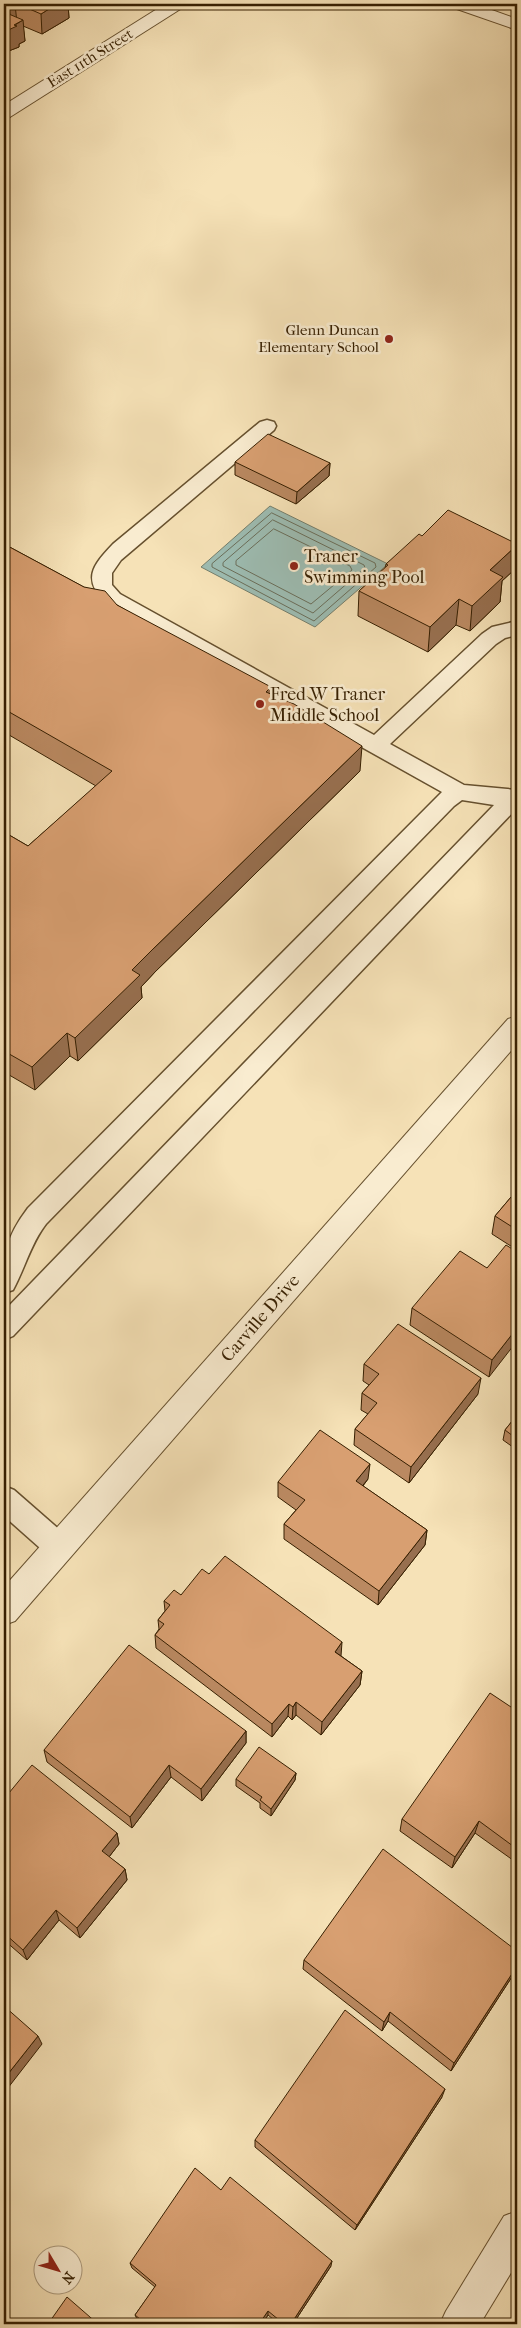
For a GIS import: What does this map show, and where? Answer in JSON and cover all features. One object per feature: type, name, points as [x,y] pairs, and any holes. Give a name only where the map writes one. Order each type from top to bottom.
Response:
[{"type":"street","name":"East 11th Street","points":[[4,113],[176,4]]},
{"type":"street","points":[[460,4],[517,25]]},
{"type":"street","name":"Carville Drive","points":[[4,1610],[517,1026]]},
{"type":"street","points":[[459,2324],[517,2229]]},
{"type":"lane","points":[[267,426],[120,549],[106,563],[101,574],[100,584],[103,591],[113,599],[459,792],[515,799]]},
{"type":"lane","points":[[375,746],[489,639],[499,632],[517,628]]},
{"type":"lane","points":[[4,1282],[15,1260],[24,1233],[37,1216],[446,800],[459,792]]},
{"type":"lane","points":[[4,1328],[515,799]]},
{"type":"lane","points":[[4,1499],[59,1547]]},
{"type":"water","name":"Traner Swimming Pool","points":[[270,506],[388,564],[315,627],[201,567]]},
{"type":"building","points":[[18,4],[57,4],[41,14]]},
{"type":"building","points":[[4,12],[23,20],[14,25],[17,26],[4,32]]},
{"type":"building","points":[[268,434],[330,463],[297,492],[235,462]]},
{"type":"building","points":[[448,510],[517,544],[490,570],[503,577],[472,606],[459,599],[430,627],[359,591],[388,565],[386,564],[419,534],[422,536]]},
{"type":"building","points":[[4,544],[84,587],[105,591],[117,605],[271,687],[266,692],[294,704],[362,746],[132,970],[140,975],[75,1038],[67,1033],[32,1067],[4,1051],[4,832],[28,846],[112,771],[4,709]]},
{"type":"building","points":[[517,1190],[517,1230],[495,1216]]},
{"type":"building","points":[[506,1245],[517,1252],[517,1328],[492,1360],[412,1308],[460,1251],[487,1268]]},
{"type":"building","points":[[398,1324],[481,1378],[411,1467],[355,1429],[377,1403],[362,1393],[379,1374],[364,1364]]},
{"type":"building","points":[[517,1415],[517,1439],[505,1430]]},
{"type":"building","points":[[320,1430],[370,1464],[356,1481],[427,1530],[379,1591],[284,1524],[305,1500],[278,1482]]},
{"type":"building","points":[[225,1556],[342,1642],[335,1652],[362,1671],[322,1722],[296,1702],[293,1707],[289,1704],[272,1724],[155,1635],[164,1624],[158,1620],[170,1605],[164,1601],[174,1590],[181,1595],[202,1569],[209,1574]]},
{"type":"building","points":[[129,1645],[246,1731],[201,1789],[169,1765],[130,1817],[44,1750]]},
{"type":"building","points":[[490,1693],[517,1711],[517,1849],[479,1821],[455,1857],[402,1819]]},
{"type":"building","points":[[259,1747],[296,1773],[271,1809],[260,1800],[262,1797],[236,1779]]},
{"type":"building","points":[[32,1765],[117,1833],[102,1851],[125,1869],[77,1928],[56,1910],[23,1950],[4,1933],[4,1799]]},
{"type":"building","points":[[383,1849],[517,1951],[517,1966],[454,2063],[390,2012],[384,2022],[304,1960]]},
{"type":"building","points":[[4,2006],[38,2036],[4,2079]]},
{"type":"building","points":[[345,2010],[445,2089],[357,2225],[255,2140]]},
{"type":"building","points":[[195,2168],[221,2190],[230,2177],[332,2261],[291,2324],[284,2324],[268,2311],[259,2324],[146,2324],[135,2315],[156,2285],[130,2263]]},
{"type":"building","points":[[67,2297],[98,2324],[48,2324]]},
{"type":"place","name":"Glenn Duncan Elementary School","points":[[389,339]]},
{"type":"place","name":"Traner Swimming Pool","points":[[294,566]]},
{"type":"place","name":"Fred W Traner Middle School","points":[[260,704]]}]
